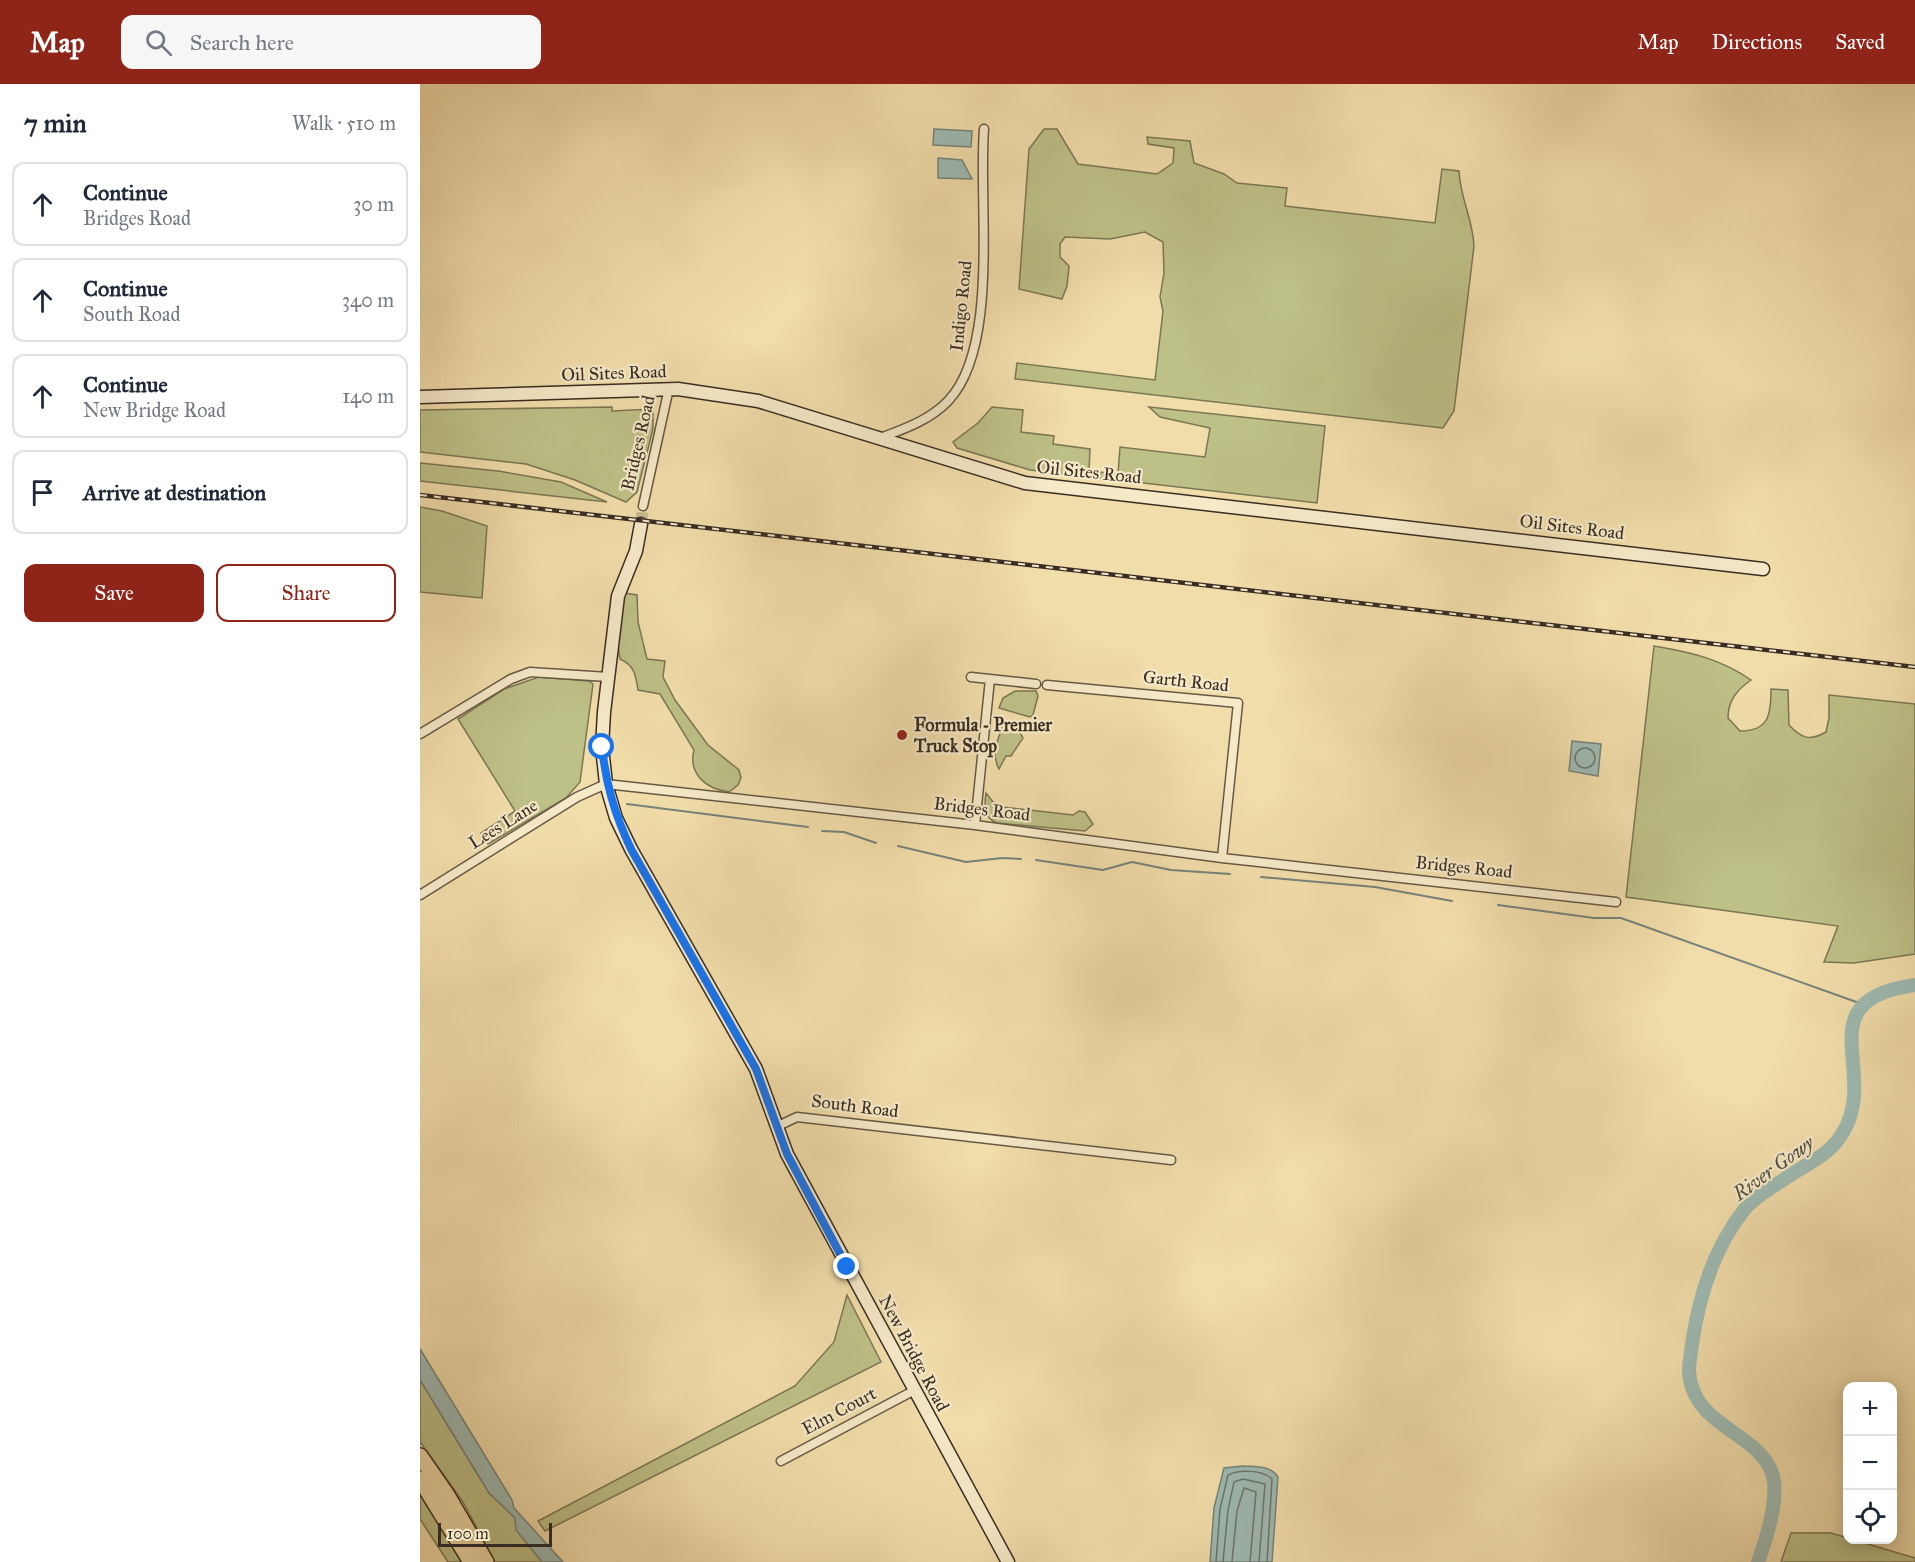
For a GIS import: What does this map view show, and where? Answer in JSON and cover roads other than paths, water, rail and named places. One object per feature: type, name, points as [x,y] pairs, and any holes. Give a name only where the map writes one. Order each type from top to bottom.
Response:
[{"type":"highway","points":[[420,1456],[447,1495],[486,1562]]},
{"type":"highway","points":[[420,1479],[471,1562]]},
{"type":"street","name":"Indigo Road","points":[[880,438],[936,412],[957,390],[973,360],[978,331],[983,252],[984,129]]},
{"type":"street","name":"Oil Sites Road","points":[[420,398],[669,388],[758,400],[1024,483],[1763,569]]},
{"type":"street","name":"Bridges Road","points":[[643,506],[669,388]]},
{"type":"street","points":[[641,524],[636,551],[618,596],[602,747],[606,784],[616,818],[631,849],[756,1069],[776,1127]]},
{"type":"street","points":[[420,734],[511,679],[530,672],[608,677]]},
{"type":"street","points":[[971,677],[1036,684]]},
{"type":"street","points":[[975,825],[990,679]]},
{"type":"street","name":"Garth Road","points":[[1047,684],[1238,703],[1222,858]]},
{"type":"street","name":"Bridges Road","points":[[606,784],[975,825],[1222,858],[1616,902]]},
{"type":"street","name":"Lees Lane","points":[[420,895],[577,797],[606,784]]},
{"type":"street","name":"South Road","points":[[776,1127],[797,1117],[1171,1160]]},
{"type":"street","name":"New Bridge Road","points":[[776,1127],[787,1154],[1008,1562]]},
{"type":"street","name":"Elm Court","points":[[780,1461],[913,1390]]},
{"type":"water","points":[[934,129],[972,131],[971,147],[933,145]]},
{"type":"water","points":[[938,158],[962,160],[972,179],[938,178]]},
{"type":"water","points":[[1572,741],[1601,744],[1598,776],[1569,771]]},
{"type":"water","points":[[420,1349],[512,1500],[514,1508],[563,1562],[542,1562],[516,1530],[515,1518],[489,1493],[420,1380]]},
{"type":"water","points":[[1243,1466],[1271,1470],[1278,1477],[1272,1562],[1210,1562],[1214,1508],[1224,1468]]},
{"type":"waterway","points":[[627,804],[808,827]]},
{"type":"waterway","points":[[822,831],[844,832],[876,843]]},
{"type":"waterway","points":[[898,846],[966,862],[1002,858],[1021,859]]},
{"type":"waterway","points":[[1036,860],[1103,870],[1132,862],[1171,870],[1230,874]]},
{"type":"waterway","points":[[1261,877],[1375,887],[1452,901]]},
{"type":"waterway","points":[[1498,905],[1594,918],[1621,918],[1862,1004]]},
{"type":"waterway","name":"River Gowy","points":[[1758,1562],[1771,1518],[1774,1494],[1772,1473],[1764,1459],[1753,1447],[1701,1405],[1693,1390],[1689,1371],[1690,1361],[1703,1291],[1724,1241],[1748,1206],[1762,1194],[1825,1153],[1845,1129],[1853,1106],[1854,1021],[1863,1005],[1882,993],[1915,985]]},
{"type":"tunnel","points":[[641,524],[643,506]]},
{"type":"railway","points":[[420,495],[1915,667]]},
{"type":"place","name":"Formula - Premier Truck Stop","points":[[902,735]]}]
